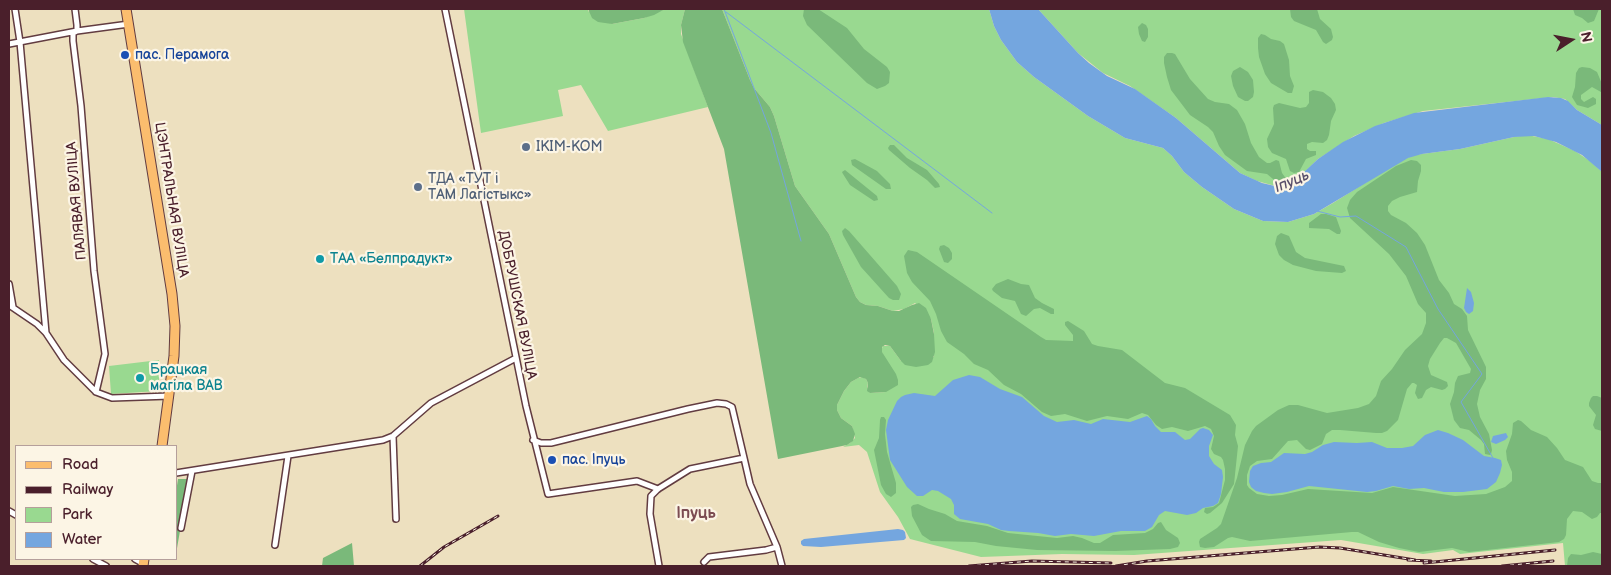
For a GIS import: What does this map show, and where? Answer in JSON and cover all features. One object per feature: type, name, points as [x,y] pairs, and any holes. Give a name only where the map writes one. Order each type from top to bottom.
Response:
[{"type":"main road","name":"ЦЭНТРАЛЬНАЯ ВУЛІЦА","points":[[126,9],[172,294],[175,326],[170,396],[162,445]]},
{"type":"street","points":[[15,9],[20,42],[46,333]]},
{"type":"street","name":"ПАЛЯВАЯ ВУЛІЦА","points":[[75,9],[77,31],[73,33],[73,41],[81,106],[94,272],[105,354],[96,392]]},
{"type":"street","name":"ДОБРУШСКАЯ ВУЛІЦА","points":[[445,9],[516,358],[548,494],[637,481],[658,488]]},
{"type":"street","points":[[9,44],[77,31],[129,24]]},
{"type":"street","points":[[9,284],[11,306],[28,317],[46,333],[64,360],[96,392],[112,398],[170,396]]},
{"type":"street","points":[[178,473],[383,440],[393,436],[431,403],[516,358]]},
{"type":"street","points":[[534,440],[541,444],[551,444],[717,403],[732,407],[750,484],[777,547],[782,566]]},
{"type":"street","points":[[393,436],[396,519]]},
{"type":"street","points":[[274,545],[288,456]]},
{"type":"street","points":[[659,566],[650,508],[651,496],[658,488],[690,469],[744,458]]},
{"type":"street","points":[[182,528],[192,472]]},
{"type":"street","points":[[704,562],[710,557],[777,547]]},
{"type":"street","points":[[95,560],[106,566]]},
{"type":"green space","points":[[464,9],[588,9],[588,11],[612,24],[644,18],[665,9],[685,9],[681,34],[708,107],[608,131],[581,85],[558,90],[563,116],[481,133]]},
{"type":"green space","points":[[588,9],[665,9],[644,18],[612,24],[598,22],[592,18]]},
{"type":"green space","points":[[685,9],[722,9],[750,80],[754,88],[770,107],[774,116],[795,186],[829,234],[856,297],[866,305],[878,306],[893,311],[899,311],[919,303],[926,308],[931,319],[935,352],[932,362],[928,365],[916,367],[905,365],[890,346],[885,345],[882,347],[882,352],[896,374],[898,385],[886,392],[870,393],[867,391],[868,383],[866,379],[860,377],[851,382],[844,391],[837,405],[837,410],[841,418],[852,426],[855,434],[853,441],[847,445],[778,459],[724,149],[683,42],[681,25]]},
{"type":"green space","points":[[722,9],[989,9],[1001,40],[1017,62],[1034,77],[1088,116],[1125,138],[1163,148],[1172,156],[1184,172],[1202,187],[1234,209],[1263,221],[1288,222],[1314,214],[1400,161],[1414,155],[1460,149],[1527,135],[1548,139],[1575,151],[1602,172],[1602,566],[1565,566],[1563,543],[1460,554],[1453,550],[1423,554],[1341,540],[1134,555],[1062,554],[981,557],[910,539],[898,517],[880,492],[867,452],[859,445],[843,447],[855,438],[852,426],[841,418],[837,405],[851,382],[858,378],[866,379],[870,393],[886,392],[881,350],[883,346],[890,346],[901,361],[934,357],[934,333],[931,319],[915,303],[904,309],[893,311],[878,306],[866,305],[856,297],[829,234],[795,186],[774,116],[770,107],[754,88],[750,80]]},
{"type":"green space","points":[[804,9],[818,9],[847,28],[864,49],[887,67],[890,72],[889,83],[877,89],[867,83],[807,25],[803,16]]},
{"type":"green space","points":[[1038,9],[1602,9],[1602,125],[1577,110],[1565,99],[1553,97],[1423,111],[1384,123],[1354,136],[1318,159],[1292,184],[1286,187],[1279,187],[1257,181],[1240,173],[1176,118],[1130,86],[1103,73],[1078,53]]},
{"type":"green space","points":[[1290,9],[1317,9],[1320,19],[1331,29],[1332,40],[1326,44],[1316,30],[1294,21],[1291,17]]},
{"type":"green space","points":[[1573,9],[1599,9],[1594,21],[1588,23],[1575,15]]},
{"type":"green space","points":[[1142,23],[1148,29],[1148,37],[1145,42],[1142,41],[1139,34],[1138,27]]},
{"type":"green space","points":[[1261,34],[1284,44],[1289,60],[1290,76],[1294,86],[1292,93],[1288,93],[1271,83],[1265,74],[1258,48],[1258,38]]},
{"type":"green space","points":[[1167,53],[1175,54],[1190,79],[1208,99],[1229,104],[1237,110],[1259,157],[1267,163],[1279,161],[1282,173],[1287,180],[1286,183],[1279,184],[1267,174],[1247,171],[1225,155],[1213,132],[1190,115],[1171,90],[1164,63],[1164,57]]},
{"type":"green space","points":[[1240,67],[1248,72],[1253,80],[1253,97],[1248,101],[1238,97],[1233,86],[1231,76],[1233,71]]},
{"type":"green space","points":[[1582,67],[1590,68],[1597,72],[1602,84],[1601,92],[1592,87],[1581,95],[1581,99],[1584,102],[1593,97],[1596,99],[1596,104],[1588,108],[1577,105],[1572,97],[1576,73]]},
{"type":"green space","points":[[1313,90],[1323,92],[1331,98],[1336,110],[1331,121],[1327,140],[1323,143],[1312,142],[1307,144],[1307,149],[1316,151],[1316,155],[1306,159],[1299,172],[1294,173],[1290,171],[1286,159],[1272,153],[1268,147],[1267,139],[1274,124],[1273,108],[1274,105],[1279,103],[1300,108],[1306,107],[1309,103],[1309,92]]},
{"type":"green space","points":[[890,145],[894,145],[907,158],[927,170],[940,187],[935,188],[910,168],[889,150]]},
{"type":"green space","points":[[855,159],[877,171],[890,184],[891,189],[886,189],[852,165],[851,160]]},
{"type":"green space","points":[[1411,160],[1417,161],[1421,165],[1417,192],[1392,201],[1388,206],[1388,211],[1417,233],[1425,245],[1439,280],[1449,293],[1454,304],[1462,309],[1467,316],[1468,330],[1486,367],[1486,379],[1480,390],[1477,404],[1480,417],[1489,434],[1491,454],[1485,454],[1484,444],[1481,440],[1469,430],[1460,428],[1454,420],[1450,404],[1455,383],[1458,376],[1470,373],[1471,369],[1456,343],[1444,338],[1430,359],[1428,366],[1431,375],[1447,382],[1448,386],[1445,389],[1431,387],[1426,390],[1422,398],[1418,399],[1415,393],[1417,385],[1412,383],[1407,389],[1398,420],[1387,431],[1382,433],[1332,430],[1326,434],[1322,444],[1310,450],[1306,449],[1297,440],[1288,441],[1272,459],[1257,461],[1250,466],[1247,475],[1247,485],[1257,494],[1269,496],[1308,489],[1372,493],[1393,487],[1455,496],[1486,494],[1505,487],[1512,481],[1512,472],[1507,460],[1506,451],[1512,434],[1513,423],[1518,420],[1531,430],[1547,437],[1565,460],[1583,467],[1592,481],[1602,483],[1602,513],[1592,519],[1582,512],[1573,511],[1567,519],[1566,535],[1559,542],[1469,552],[1452,548],[1419,552],[1379,542],[1358,532],[1250,541],[1232,537],[1214,547],[1200,547],[1200,539],[1221,524],[1237,478],[1245,445],[1256,426],[1278,410],[1289,405],[1298,405],[1327,413],[1358,408],[1369,404],[1376,396],[1381,381],[1405,350],[1422,334],[1426,323],[1426,313],[1418,304],[1406,276],[1389,254],[1350,218],[1347,208],[1350,200],[1357,192],[1396,166]]},
{"type":"green space","points":[[845,170],[877,196],[878,200],[874,201],[850,185],[842,172]]},
{"type":"green space","points":[[1321,214],[1336,217],[1341,231],[1340,234],[1329,229],[1309,228],[1309,223]]},
{"type":"green space","points":[[845,228],[897,286],[901,294],[899,300],[889,298],[861,267],[843,235],[842,231]]},
{"type":"green space","points":[[1281,233],[1289,236],[1296,252],[1305,258],[1344,266],[1346,271],[1342,273],[1316,271],[1293,265],[1284,260],[1279,255],[1275,244],[1277,236]]},
{"type":"green space","points":[[944,245],[952,253],[952,259],[948,263],[944,262],[939,249],[940,246]]},
{"type":"green space","points":[[908,250],[917,252],[1046,340],[1073,341],[1073,335],[1065,325],[1065,322],[1068,321],[1084,331],[1092,344],[1122,350],[1165,383],[1185,388],[1230,415],[1236,425],[1235,435],[1238,446],[1234,484],[1222,503],[1210,513],[1204,512],[1205,508],[1213,507],[1219,503],[1225,480],[1223,460],[1214,454],[1211,449],[1214,436],[1211,429],[1205,426],[1188,431],[1172,427],[1162,429],[1148,415],[1142,413],[1128,419],[1107,416],[1087,421],[1065,414],[1051,416],[1042,412],[1021,394],[1004,385],[988,370],[974,364],[947,342],[930,301],[912,282],[907,273],[904,256]]},
{"type":"green space","points":[[1008,279],[1029,285],[1035,298],[1054,309],[1054,314],[1040,308],[1034,309],[1026,316],[1021,314],[1015,301],[1002,298],[992,289],[996,284]]},
{"type":"green space","points":[[159,360],[159,391],[111,394],[109,366]]},
{"type":"green space","points":[[1593,396],[1602,398],[1602,431],[1595,429],[1593,425],[1596,415],[1589,406],[1589,403]]},
{"type":"green space","points":[[881,417],[884,417],[886,420],[887,452],[896,483],[896,493],[891,497],[886,494],[881,485],[874,450],[879,438]]},
{"type":"green space","points":[[178,479],[189,479],[178,542]]},
{"type":"green space","points":[[918,504],[945,514],[957,521],[987,526],[1008,533],[1057,538],[1073,536],[1094,543],[1100,543],[1113,535],[1145,533],[1161,522],[1166,530],[1178,538],[1180,543],[1178,547],[1170,549],[1115,551],[1037,550],[975,542],[931,541],[922,535],[912,516],[911,507]]},
{"type":"green space","points":[[352,543],[354,566],[322,566],[323,558]]},
{"type":"green space","points":[[1593,552],[1602,554],[1602,566],[1567,566],[1568,558],[1571,554],[1581,555]]},
{"type":"water","points":[[989,9],[1038,9],[1089,63],[1107,76],[1135,89],[1176,118],[1240,173],[1262,183],[1279,187],[1289,186],[1318,159],[1343,142],[1375,126],[1414,113],[1548,97],[1561,98],[1568,101],[1577,110],[1602,125],[1602,172],[1582,155],[1556,142],[1534,136],[1514,137],[1408,158],[1314,214],[1288,222],[1263,221],[1234,209],[1202,187],[1184,172],[1172,156],[1163,148],[1125,138],[1088,116],[1034,77],[1017,62],[1001,40]]},
{"type":"water","points":[[1467,288],[1471,292],[1474,303],[1473,311],[1469,314],[1464,308]]},
{"type":"water","points":[[969,375],[980,377],[1000,389],[1022,397],[1044,416],[1057,422],[1074,420],[1091,424],[1103,419],[1130,422],[1147,416],[1161,432],[1175,432],[1185,440],[1190,439],[1200,429],[1209,430],[1213,435],[1209,446],[1209,456],[1214,464],[1222,470],[1223,477],[1218,503],[1187,515],[1165,511],[1159,515],[1152,527],[1145,531],[1121,531],[1094,536],[1071,534],[1055,536],[1001,530],[988,524],[960,519],[954,514],[954,505],[951,499],[938,491],[932,490],[923,496],[917,496],[907,487],[890,460],[886,430],[888,420],[897,401],[901,397],[914,393],[935,396],[953,380]]},
{"type":"water","points":[[1438,430],[1463,440],[1484,456],[1501,460],[1502,465],[1496,482],[1487,489],[1463,492],[1444,492],[1424,488],[1409,489],[1393,486],[1367,492],[1309,486],[1272,494],[1256,491],[1249,482],[1250,471],[1253,466],[1271,462],[1284,453],[1305,454],[1334,442],[1372,442],[1387,448],[1402,448],[1413,446],[1425,435]]},
{"type":"water","points":[[1506,433],[1508,437],[1505,440],[1496,444],[1491,442],[1493,436]]},
{"type":"water","points":[[898,529],[905,532],[906,538],[904,540],[821,547],[803,546],[801,544],[801,541],[804,539]]},
{"type":"waterway","points":[[724,9],[771,133],[801,241]]},
{"type":"waterway","points":[[726,12],[992,213]]},
{"type":"waterway","points":[[1317,211],[1340,217],[1356,216],[1406,247],[1438,309],[1482,374],[1461,402],[1493,458]]},
{"type":"railway","points":[[420,566],[444,547],[498,516]]},
{"type":"railway","points":[[1116,566],[1147,561],[1319,547],[1340,548],[1415,560]]},
{"type":"railway","points":[[1424,563],[1555,550]]},
{"type":"railway","points":[[1408,560],[1431,561]]},
{"type":"railway","points":[[969,566],[1032,561],[1111,563]]},
{"type":"railway","points":[[1502,566],[1553,561]]},
{"type":"place","name":"пас. Перамога","points":[[125,55]]},
{"type":"place","name":"IKIM-KOM","points":[[526,147]]},
{"type":"place","name":"ТДА «ТУТ і ТАМ Лагістыкс»","points":[[418,187]]},
{"type":"place","name":"ТАА «Белпрадукт»","points":[[320,259]]},
{"type":"place","name":"Брацкая магіла ВАВ","points":[[140,378]]},
{"type":"place","name":"пас. Іпуць","points":[[552,460]]},
{"type":"district","name":"Іпуць","points":[[696,514]]}]
